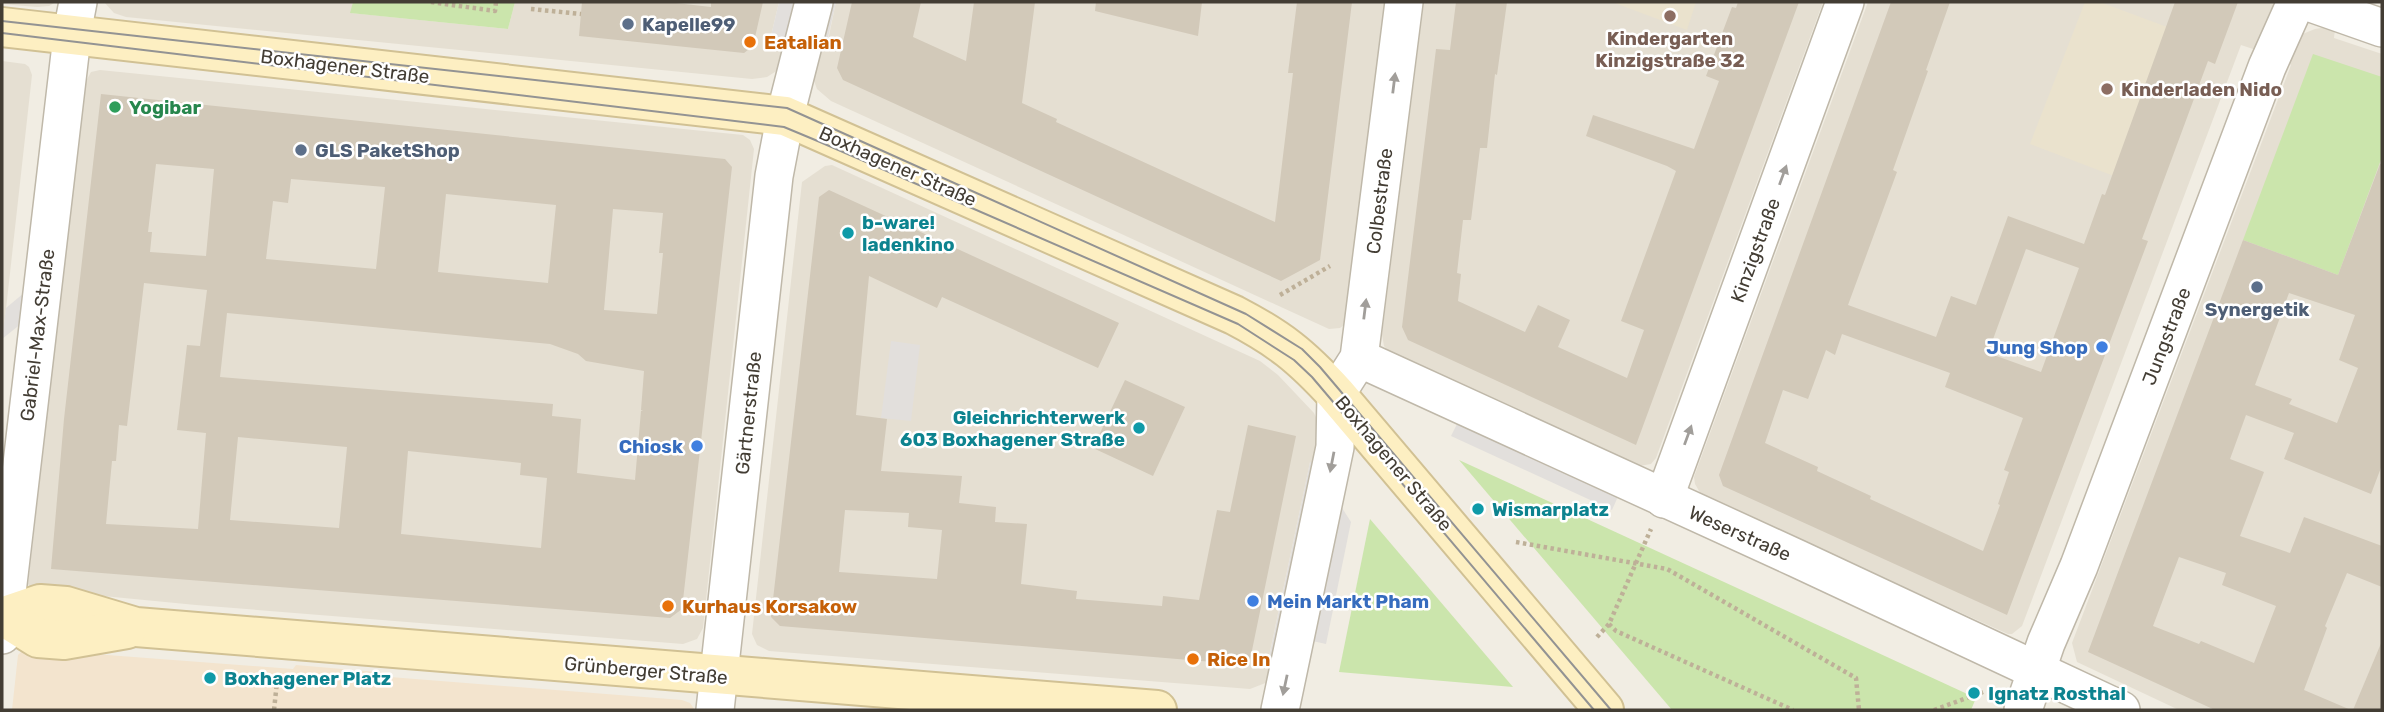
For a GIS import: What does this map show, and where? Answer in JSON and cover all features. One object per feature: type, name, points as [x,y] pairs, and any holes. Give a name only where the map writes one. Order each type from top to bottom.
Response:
[{"type":"street","name":"Gärtnerstraße","points":[[717,693],[774,176],[785,116],[814,2]]},
{"type":"street","name":"Colbestraße","points":[[1336,394],[1359,358],[1404,2]]},
{"type":"street","name":"Jungstraße","points":[[2023,710],[2267,67],[2296,2]]},
{"type":"street","points":[[2308,2],[2382,28]]},
{"type":"street","name":"Kinzigstraße","points":[[1664,499],[1844,6]]},
{"type":"street","name":"Boxhagener Straße","points":[[2,27],[75,18],[785,116],[1234,315],[1290,347],[1336,394],[1599,709]]},
{"type":"street","name":"Gabriel-Max-Straße","points":[[2,623],[75,18]]},
{"type":"street","name":"Weserstraße","points":[[1359,358],[2121,710]]},
{"type":"street","points":[[1280,710],[1335,447],[1336,394]]},
{"type":"street","name":"Grünberger Straße","points":[[2,623],[40,604],[66,606],[135,627],[717,693],[1157,710]]},
{"type":"path","points":[[431,2],[495,11],[496,2]]},
{"type":"path","points":[[531,9],[581,14]]},
{"type":"path","points":[[1280,295],[1330,266]]},
{"type":"path","points":[[1516,542],[1667,569],[1856,678],[1859,710]]},
{"type":"path","points":[[1597,637],[1609,624],[1644,546]]},
{"type":"path","points":[[1609,624],[1616,631],[1793,710]]},
{"type":"path","points":[[274,710],[277,682]]},
{"type":"path","points":[[1934,710],[1983,692]]},
{"type":"shaded area","points":[[2,2],[56,2],[37,7]]},
{"type":"shaded area","points":[[104,2],[353,2],[351,13],[508,29],[515,2],[779,2],[770,40],[788,43],[778,70],[767,77],[752,79],[126,17],[114,13]]},
{"type":"shaded area","points":[[779,2],[800,2],[788,43],[770,40]]},
{"type":"shaded area","points":[[828,2],[836,2],[825,51],[819,49]]},
{"type":"shaded area","points":[[836,2],[1386,2],[1347,319],[1344,325],[1329,329],[831,101],[817,89],[813,78],[819,49],[826,50]]},
{"type":"shaded area","points":[[1424,2],[1823,2],[1656,458],[1651,464],[1639,466],[1389,352],[1384,346],[1382,335]]},
{"type":"shaded area","name":"Kindergarten Kinzigstraße 32","points":[[1612,2],[1696,2],[1687,30]]},
{"type":"shaded area","points":[[1868,2],[2279,2],[2256,50],[2241,45],[2022,626],[2012,634],[1702,496],[1695,484],[1694,477]]},
{"type":"shaded area","name":"Kinderladen Nido","points":[[2085,2],[2100,2],[2183,33],[2127,181],[2030,144]]},
{"type":"shaded area","points":[[2327,27],[2335,29],[2334,38],[2382,54],[2382,710],[2179,710],[2077,662],[2072,643],[2291,65],[2284,61],[2300,35]]},
{"type":"shaded area","points":[[2,61],[25,64],[32,75],[2,345]]},
{"type":"shaded area","points":[[100,70],[743,135],[750,140],[754,149],[703,628],[697,639],[683,644],[31,589],[28,584],[85,83],[91,72]]},
{"type":"shaded area","points":[[832,165],[1260,361],[1278,375],[1314,413],[1321,428],[1313,462],[1310,462],[1268,661],[1275,663],[1268,682],[1250,689],[769,651],[757,645],[752,634],[802,182],[825,166]]},
{"type":"shaded area","points":[[24,293],[22,323],[2,339],[6,308]]},
{"type":"shaded area","points":[[891,341],[920,345],[911,421],[881,418]]},
{"type":"shaded area","points":[[1460,418],[1620,492],[1612,510],[1451,436]]},
{"type":"shaded area","points":[[1310,462],[1313,462],[1275,663],[1268,662]]},
{"type":"shaded area","points":[[1335,497],[1351,522],[1326,644],[1308,640]]},
{"type":"shaded area","name":"Boxhagener Platz","points":[[28,649],[293,669],[296,665],[388,673],[390,677],[682,700],[690,703],[695,710],[12,710],[18,655]]},
{"type":"green space","points":[[353,2],[515,2],[508,29],[350,13]]},
{"type":"green space","points":[[2313,54],[2382,77],[2382,157],[2338,275],[2243,240]]},
{"type":"green space","points":[[1459,460],[1976,698],[1971,710],[1672,710]]},
{"type":"green space","points":[[1370,519],[1513,687],[1339,672]]},
{"type":"building","points":[[582,2],[667,2],[711,7],[711,2],[763,2],[753,46],[744,53],[579,36]]},
{"type":"building","points":[[852,2],[921,2],[913,37],[966,61],[974,2],[1035,2],[1022,103],[1057,119],[1056,122],[1275,222],[1293,73],[1288,73],[1297,2],[1352,2],[1320,260],[1281,281],[843,80],[837,68]]},
{"type":"building","points":[[1096,2],[1202,2],[1198,36],[1095,11]]},
{"type":"building","points":[[1456,2],[1507,2],[1497,75],[1495,74],[1487,148],[1480,148],[1471,220],[1463,220],[1457,273],[1461,274],[1458,301],[1525,332],[1538,305],[1570,320],[1558,347],[1627,378],[1644,330],[1621,321],[1676,171],[1586,136],[1593,115],[1694,149],[1719,81],[1706,76],[1732,7],[1736,8],[1738,2],[1799,2],[1636,445],[1408,340],[1402,327],[1436,49],[1450,50]]},
{"type":"building","points":[[1891,2],[1950,2],[1893,170],[1897,172],[1848,305],[1936,337],[1951,296],[1976,305],[2008,216],[2084,244],[2102,194],[2105,195],[2175,2],[2238,2],[2215,64],[2208,61],[2142,239],[2148,241],[2007,615],[1723,486],[1719,475]],"holes":[[[2026,249],[2079,268],[2041,372],[1988,353]],[[1842,334],[1950,373],[1945,387],[2023,418],[2004,470],[2009,472],[1983,551],[1870,499],[1871,496],[1817,471],[1818,467],[1765,443],[1783,390],[1808,399],[1826,350],[1835,355]]]},
{"type":"building","points":[[101,94],[725,159],[732,167],[682,609],[670,618],[51,569],[64,419]],"holes":[[[156,164],[214,169],[206,256],[150,252],[152,232],[148,232]],[[291,179],[385,187],[376,269],[266,259],[273,201],[288,203]],[[446,194],[556,205],[548,283],[438,272]],[[613,209],[663,213],[659,253],[663,253],[657,314],[604,310]],[[144,283],[207,290],[200,346],[187,345],[177,430],[206,433],[198,529],[106,524],[112,461],[116,461],[119,425],[127,426]],[[227,313],[550,344],[578,354],[586,361],[644,371],[643,411],[635,480],[577,473],[581,419],[552,416],[553,404],[220,377]],[[238,437],[347,447],[339,528],[230,520]],[[408,451],[521,463],[520,475],[547,478],[541,548],[401,534]]]},
{"type":"building","points":[[2382,164],[2382,465],[2371,494],[2284,459],[2294,433],[2246,415],[2230,459],[2264,472],[2240,536],[2290,553],[2304,517],[2382,546],[2382,587],[2347,573],[2325,626],[2327,628],[2304,690],[2351,710],[2215,710],[2088,652],[2243,240],[2338,275]],"holes":[[[2289,293],[2355,315],[2339,360],[2358,368],[2337,423],[2289,404],[2292,399],[2255,385]],[[2179,557],[2226,573],[2222,585],[2276,606],[2254,663],[2201,641],[2199,644],[2153,626]]]},
{"type":"building","points":[[829,190],[1119,323],[1098,368],[942,297],[937,308],[869,276],[856,415],[887,419],[881,471],[962,476],[959,503],[996,507],[995,522],[1027,524],[1021,584],[1077,591],[1076,599],[1162,606],[1163,596],[1199,600],[1217,510],[1230,512],[1248,425],[1296,436],[1249,665],[780,626],[771,617],[819,197]],"holes":[[[845,510],[909,513],[908,527],[942,530],[937,579],[839,572]]]},
{"type":"building","name":"Gleichrichterwerk 603 Boxhagener Straße","points":[[1125,380],[1185,407],[1153,476],[1093,448]]},
{"type":"building","points":[[2382,641],[2382,710],[2353,710]]},
{"type":"tram line","points":[[2,21],[787,108],[1246,314],[1302,349],[1611,710]]},
{"type":"tram line","points":[[2,33],[784,127],[820,142],[1238,324],[1294,360],[1312,377],[1594,710]]},
{"type":"place","name":"Kindergarten Kinzigstraße 32","points":[[1670,16]]},
{"type":"place","name":"Kapelle99","points":[[628,24]]},
{"type":"place","name":"Eatalian","points":[[750,42]]},
{"type":"place","name":"Kinderladen Nido","points":[[2107,89]]},
{"type":"place","name":"Yogibar","points":[[115,107]]},
{"type":"place","name":"GLS PaketShop","points":[[301,150]]},
{"type":"place","name":"b-ware! ladenkino","points":[[848,233]]},
{"type":"place","name":"Synergetik","points":[[2257,287]]},
{"type":"place","name":"Jung Shop","points":[[2102,347]]},
{"type":"place","name":"Gleichrichterwerk 603 Boxhagener Straße","points":[[1139,428]]},
{"type":"place","name":"Chiosk","points":[[697,446]]},
{"type":"place","name":"Wismarplatz","points":[[1478,509]]},
{"type":"place","name":"Mein Markt Pham","points":[[1253,601]]},
{"type":"place","name":"Kurhaus Korsakow","points":[[668,606]]},
{"type":"place","name":"Rice In","points":[[1193,659]]},
{"type":"place","name":"Boxhagener Platz","points":[[210,678]]},
{"type":"place","name":"Ignatz Rosthal","points":[[1974,693]]}]
